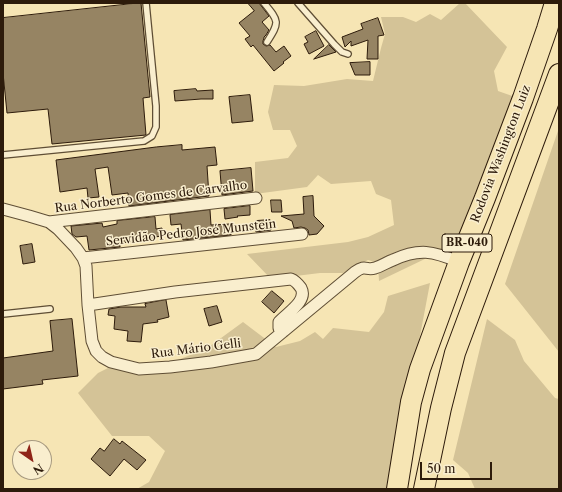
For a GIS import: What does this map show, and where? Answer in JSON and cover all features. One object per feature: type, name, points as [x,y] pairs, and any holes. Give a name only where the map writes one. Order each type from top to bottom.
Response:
[{"type":"highway","name":"Rodovia Washington Luiz","points":[[397,489],[411,402],[420,369],[459,262],[523,98],[555,3]]},
{"type":"highway","name":"BR-040","points":[[424,489],[441,408],[455,353],[559,74]]},
{"type":"street","name":"Rua Norberto Gomes de Carvalho","points":[[49,222],[256,198]]},
{"type":"street","name":"Rua Mário Gelli","points":[[3,209],[49,222],[76,248],[83,258],[86,266],[92,341],[96,351],[102,357],[111,362],[139,369],[211,362],[256,354],[360,268],[374,268],[394,259],[416,252],[439,254],[459,262]]},
{"type":"street","name":"Servidão Pedro José Munstein","points":[[83,258],[302,234]]},
{"type":"street","points":[[88,305],[175,292],[291,279],[298,283],[303,296],[300,302],[279,322],[279,328],[284,331]]},
{"type":"lane","points":[[3,155],[144,141],[152,136],[156,127],[156,106],[146,3]]},
{"type":"lane","points":[[264,3],[274,14],[277,23],[268,42]]},
{"type":"lane","points":[[298,3],[334,44],[342,52],[348,54]]},
{"type":"lane","points":[[3,314],[50,309]]},
{"type":"shaded area","points":[[460,3],[465,3],[507,47],[494,71],[498,91],[518,98],[457,242],[379,281],[378,263],[368,260],[343,273],[320,273],[271,279],[247,254],[348,242],[368,237],[394,225],[391,200],[376,194],[371,181],[331,184],[318,175],[307,187],[255,194],[255,162],[288,158],[297,146],[290,130],[273,130],[268,112],[274,85],[304,86],[347,79],[373,81],[385,34],[381,17],[403,17],[416,22],[430,14],[441,20]]},
{"type":"shaded area","points":[[559,128],[559,352],[505,284]]},
{"type":"shaded area","points":[[430,283],[391,489],[137,489],[149,482],[165,451],[149,436],[112,436],[78,393],[98,373],[120,362],[153,369],[206,349],[243,322],[276,347],[300,341],[315,332],[323,339],[333,328],[369,332],[384,312],[388,296]]},
{"type":"shaded area","points":[[487,319],[515,340],[524,361],[555,398],[559,399],[559,489],[475,489],[468,473],[453,460]]},
{"type":"building","points":[[141,3],[150,97],[143,98],[146,135],[52,144],[48,109],[7,113],[3,73],[3,18]]},
{"type":"building","points":[[248,3],[259,3],[269,16],[262,22],[269,30],[264,37],[263,44],[266,46],[270,45],[276,52],[284,46],[291,56],[274,71],[253,45],[251,47],[245,39],[250,36],[239,23],[254,11]]},
{"type":"building","points":[[378,18],[384,35],[378,36],[378,59],[367,59],[368,40],[351,46],[351,41],[345,47],[342,37],[363,29],[361,24]]},
{"type":"building","points":[[316,31],[324,46],[309,54],[304,44],[308,42],[305,37]]},
{"type":"building","points":[[329,45],[336,52],[314,59]]},
{"type":"building","points":[[370,62],[370,75],[355,75],[350,63]]},
{"type":"building","points":[[196,89],[197,91],[213,90],[213,99],[175,101],[174,91]]},
{"type":"building","points":[[250,95],[253,121],[232,123],[229,97]]},
{"type":"building","points":[[182,145],[182,150],[215,147],[217,165],[207,166],[209,196],[129,206],[128,193],[112,195],[108,167],[95,169],[99,197],[88,198],[87,188],[60,192],[56,160]]},
{"type":"building","points":[[251,168],[253,191],[222,195],[220,171]]},
{"type":"building","points":[[313,196],[314,216],[324,226],[317,234],[309,235],[308,230],[301,227],[294,228],[292,221],[281,216],[304,214],[303,197]]},
{"type":"building","points":[[271,200],[281,200],[282,212],[272,212]]},
{"type":"building","points":[[250,206],[250,215],[225,219],[224,209]]},
{"type":"building","points":[[210,210],[211,225],[230,224],[231,235],[183,240],[181,224],[171,225],[170,215]]},
{"type":"building","points":[[155,217],[156,229],[162,228],[163,236],[154,237],[154,239],[120,243],[120,247],[89,250],[87,236],[76,237],[72,234],[71,226],[102,223],[103,227],[117,224],[117,221]]},
{"type":"building","points":[[270,220],[271,230],[256,232],[256,221]]},
{"type":"building","points":[[32,244],[35,262],[23,264],[20,246]]},
{"type":"building","points":[[272,291],[284,301],[274,313],[262,302]]},
{"type":"building","points":[[166,300],[169,317],[157,320],[158,322],[143,324],[141,342],[127,341],[128,331],[114,329],[115,316],[108,315],[109,309],[121,307],[146,307],[145,304]]},
{"type":"building","points":[[217,306],[222,322],[209,326],[204,309]]},
{"type":"building","points":[[72,319],[78,376],[42,380],[43,384],[3,389],[3,358],[53,351],[50,321]]},
{"type":"building","points":[[114,439],[120,444],[122,441],[146,460],[137,470],[124,459],[110,476],[91,459],[100,448],[104,451]]}]
